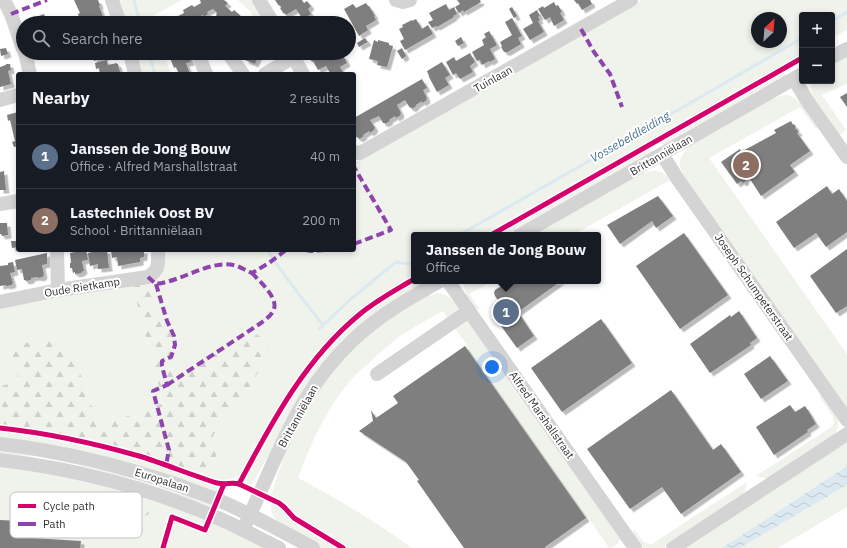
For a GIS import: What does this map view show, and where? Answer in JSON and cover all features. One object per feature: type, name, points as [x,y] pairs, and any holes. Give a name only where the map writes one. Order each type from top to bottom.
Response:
[{"type":"street","points":[[4,0],[16,28]]},
{"type":"street","points":[[112,0],[118,16]]},
{"type":"street","points":[[259,0],[269,16]]},
{"type":"street","points":[[396,0],[403,2],[410,0]]},
{"type":"street","name":"Tuinlaan","points":[[356,153],[360,154],[631,0]]},
{"type":"street","points":[[835,55],[847,49]]},
{"type":"street","points":[[27,60],[30,72]]},
{"type":"street","points":[[132,60],[135,72]]},
{"type":"street","points":[[201,60],[205,72]]},
{"type":"street","points":[[233,60],[242,72]]},
{"type":"street","points":[[268,72],[286,60]]},
{"type":"street","points":[[296,60],[302,72]]},
{"type":"street","points":[[798,77],[808,102],[847,157]]},
{"type":"street","name":"Brittanniëlaan","points":[[525,232],[798,77]]},
{"type":"street","points":[[0,100],[16,96]]},
{"type":"street","name":"Joseph Schumpeterstraat","points":[[662,154],[847,420]]},
{"type":"street","points":[[0,204],[16,202]]},
{"type":"street","points":[[56,252],[58,290]]},
{"type":"street","name":"Oude Rietkamp","points":[[0,302],[58,290],[148,277],[155,272],[158,265],[158,252]]},
{"type":"street","name":"Brittanniëlaan","points":[[243,530],[298,412],[326,369],[346,346],[376,321],[401,303],[435,284]]},
{"type":"street","name":"Alfred Marshallstraat","points":[[450,284],[635,548]]},
{"type":"street","points":[[378,374],[469,311]]},
{"type":"street","points":[[673,548],[847,434]]},
{"type":"street","name":"Europalaan","points":[[0,444],[73,456],[134,471],[211,497],[250,514],[313,548]]},
{"type":"street","name":"Europalaan","points":[[0,460],[65,471],[123,485],[208,514],[279,548]]},
{"type":"green space","points":[[120,0],[182,0],[153,16],[126,16]]},
{"type":"green space","points":[[238,0],[252,0],[262,16],[253,16],[250,11]]},
{"type":"green space","points":[[642,0],[847,0],[847,30],[835,36],[835,12],[799,12],[799,57],[490,232],[411,232],[411,278],[384,293],[367,305],[328,340],[286,395],[241,474],[236,477],[227,480],[217,480],[207,476],[216,456],[213,436],[221,424],[230,416],[242,400],[262,366],[266,358],[264,350],[265,340],[253,332],[174,377],[167,359],[166,329],[160,322],[148,280],[160,252],[356,252],[356,162]]},
{"type":"green space","points":[[847,56],[847,84],[822,95],[846,130],[840,135],[813,100],[814,98],[811,88],[812,84],[835,84],[835,62]]},
{"type":"green space","points":[[139,60],[166,60],[170,72],[142,72]]},
{"type":"green space","points":[[782,72],[787,76],[664,146],[662,143],[665,139]]},
{"type":"green space","points":[[787,95],[801,103],[818,124],[816,129],[800,107],[709,158],[847,354],[847,410],[681,175],[683,173],[680,166],[680,159],[683,153],[689,148],[688,146],[774,97],[776,98]]},
{"type":"green space","points":[[647,149],[654,152],[513,232],[502,232]]},
{"type":"green space","points":[[651,171],[662,172],[670,180],[578,232],[537,232],[643,172]]},
{"type":"green space","points":[[148,280],[160,322],[171,335],[173,342],[171,353],[167,359],[174,377],[253,332],[265,340],[264,350],[266,357],[262,366],[242,400],[230,416],[221,424],[213,436],[216,456],[207,476],[156,459],[105,445],[0,425],[0,387],[19,379],[8,346],[62,337],[83,380],[91,403],[94,418],[109,423],[163,403],[132,284]]},
{"type":"green space","points":[[132,284],[163,403],[109,423],[94,418],[91,403],[83,380],[8,346],[19,379],[0,387],[0,305]]},
{"type":"green space","points":[[412,284],[423,284],[384,307],[275,444],[251,486],[247,484],[246,478],[268,436],[306,376],[336,340],[353,323],[384,300]]},
{"type":"green space","points":[[464,284],[487,284],[469,294],[480,309],[473,308],[466,298],[467,296]]},
{"type":"green space","points":[[437,293],[448,296],[455,303],[457,302],[459,309],[456,311],[457,312],[448,319],[443,311],[400,336],[388,345],[350,381],[326,415],[308,452],[298,478],[356,511],[412,548],[348,548],[298,518],[284,503],[271,495],[284,456],[297,427],[319,388],[344,357],[380,325],[429,294],[430,296]]},
{"type":"green space","points":[[466,320],[620,538],[618,541],[619,543],[609,548],[588,517],[586,518],[465,346],[467,345],[454,327]]},
{"type":"green space","points":[[822,394],[838,417],[838,427],[835,434],[770,479],[756,476],[833,426],[833,417],[819,396]]},
{"type":"green space","points":[[0,431],[55,439],[109,451],[163,467],[215,486],[217,489],[216,495],[0,440]]},
{"type":"green space","points":[[847,440],[847,466],[722,548],[682,548]]},
{"type":"green space","points":[[0,447],[73,459],[213,502],[211,507],[161,488],[88,467],[34,456],[0,455]]},
{"type":"green space","points":[[0,463],[82,478],[127,492],[10,492],[10,538],[104,538],[105,540],[108,538],[142,538],[142,517],[149,513],[142,511],[142,497],[207,517],[201,525],[169,513],[159,548],[0,548]]},
{"type":"green space","points":[[747,482],[744,495],[664,548],[644,548],[632,534],[634,529],[644,542],[652,544]]},
{"type":"green space","points":[[847,485],[847,507],[778,548],[740,548]]},
{"type":"green space","points":[[271,503],[280,508],[292,521],[337,548],[319,548],[279,523],[272,514]]},
{"type":"green space","points":[[142,510],[150,513],[142,518]]},
{"type":"green space","points":[[213,520],[272,548],[166,548],[174,521],[207,534]]},
{"type":"water","points":[[847,466],[847,485],[740,548],[722,548]]},
{"type":"building","points":[[74,0],[98,0],[103,16],[79,16],[78,14],[80,13]]},
{"type":"building","points":[[200,0],[224,0],[228,3],[225,6],[232,12],[234,10],[241,16],[217,16],[217,13],[213,9],[207,12],[208,14],[205,16],[178,16],[184,13],[183,10],[192,5],[194,7],[201,3]]},
{"type":"building","points":[[275,0],[302,0],[304,3],[307,1],[311,6],[308,9],[311,14],[308,16],[301,16],[296,9],[286,15],[280,8],[280,5],[279,6]]},
{"type":"building","points":[[457,0],[480,0],[481,2],[464,12],[463,10],[459,13],[455,7],[460,4]]},
{"type":"building","points":[[574,0],[590,0],[592,4],[582,10],[578,3],[577,4]]},
{"type":"building","points":[[554,2],[556,6],[558,5],[562,12],[560,13],[564,20],[554,26],[550,17],[545,20],[538,9],[543,6],[544,8]]},
{"type":"building","points":[[366,3],[376,20],[366,26],[368,30],[359,36],[356,31],[356,16],[348,16],[344,9],[353,4],[356,8]]},
{"type":"building","points":[[446,4],[449,10],[454,7],[457,14],[437,27],[432,28],[428,22],[433,20],[429,13]]},
{"type":"building","points":[[512,7],[517,16],[514,18],[509,9]]},
{"type":"building","points":[[537,10],[540,16],[538,17],[540,20],[538,21],[544,32],[530,40],[523,29],[533,23],[529,15]]},
{"type":"building","points":[[512,18],[522,36],[518,38],[521,44],[506,53],[501,47],[500,42],[512,35],[505,22]]},
{"type":"building","points":[[416,19],[422,29],[428,25],[433,34],[405,50],[400,41],[404,39],[399,29],[403,27],[402,25]]},
{"type":"building","points":[[489,31],[497,45],[490,49],[495,59],[482,65],[480,60],[477,61],[472,52],[484,45],[482,40],[486,37],[484,34]]},
{"type":"building","points":[[461,37],[464,43],[458,46],[455,41]]},
{"type":"building","points":[[365,38],[368,42],[359,47],[357,43]]},
{"type":"building","points":[[374,40],[389,43],[389,45],[393,46],[387,67],[377,65],[378,61],[369,59]]},
{"type":"building","points":[[6,48],[8,54],[1,56],[0,49]]},
{"type":"building","points":[[402,48],[406,56],[402,59],[397,51]]},
{"type":"building","points":[[470,53],[475,62],[470,66],[473,72],[460,79],[456,73],[453,75],[446,62],[454,57],[456,61]]},
{"type":"building","points":[[107,60],[108,65],[117,63],[120,72],[100,72],[99,68],[96,69],[95,63]]},
{"type":"building","points":[[171,60],[190,60],[191,62],[186,63],[189,72],[178,72],[176,67],[174,68]]},
{"type":"building","points":[[245,60],[257,60],[255,64]]},
{"type":"building","points":[[311,60],[346,60],[347,63],[340,67],[343,72],[329,72],[326,66],[318,70],[313,61],[312,62]]},
{"type":"building","points":[[442,62],[450,75],[445,78],[449,85],[437,92],[427,71]]},
{"type":"building","points":[[10,64],[11,70],[8,71],[11,84],[0,87],[0,67]]},
{"type":"building","points":[[422,79],[427,88],[423,90],[427,100],[422,103],[422,101],[412,109],[405,100],[397,105],[401,115],[396,118],[395,116],[385,124],[379,116],[370,120],[375,128],[374,130],[370,133],[369,131],[359,139],[356,136],[356,117]]},
{"type":"building","points":[[847,93],[847,107],[840,97]]},
{"type":"building","points":[[16,113],[16,146],[14,147],[12,142],[15,141],[10,120],[8,121],[7,115]]},
{"type":"building","points":[[791,121],[799,132],[797,133],[810,151],[790,165],[795,172],[761,196],[748,176],[745,179],[746,181],[743,183],[741,181],[737,184],[721,162],[740,149],[741,152],[776,133],[774,130]]},
{"type":"building","points":[[4,171],[6,190],[0,190],[0,172]]},
{"type":"building","points":[[827,186],[832,194],[839,189],[847,201],[847,232],[826,247],[816,233],[794,248],[776,222]]},
{"type":"building","points":[[658,196],[673,216],[656,228],[652,221],[620,244],[607,225]]},
{"type":"building","points":[[0,223],[7,223],[8,235],[2,236],[0,234]]},
{"type":"building","points":[[684,233],[728,295],[680,329],[636,266]]},
{"type":"building","points":[[11,241],[16,241],[16,247],[12,248]]},
{"type":"building","points":[[847,249],[847,306],[836,313],[810,276]]},
{"type":"building","points":[[86,252],[88,260],[82,261],[84,271],[81,272],[82,273],[75,274],[75,272],[73,273],[72,268],[70,268],[70,253]]},
{"type":"building","points":[[107,252],[109,268],[98,269],[98,264],[90,266],[88,253]]},
{"type":"building","points":[[111,252],[144,252],[144,257],[140,258],[140,262],[118,266],[117,257],[112,258]]},
{"type":"building","points":[[47,253],[47,264],[42,265],[43,277],[31,278],[31,280],[26,281],[24,280],[22,269],[17,270],[15,260]]},
{"type":"building","points":[[13,262],[15,272],[10,273],[13,283],[12,285],[0,286],[0,266],[8,265],[8,263]]},
{"type":"building","points":[[504,284],[557,284],[518,312],[534,336],[517,348],[491,312],[502,306],[495,296],[495,290]]},
{"type":"building","points":[[739,311],[757,338],[750,343],[751,345],[710,373],[690,344],[730,315],[731,317]]},
{"type":"building","points":[[601,319],[632,363],[562,412],[531,368]]},
{"type":"building","points":[[465,346],[586,518],[545,548],[464,548],[417,481],[419,480],[406,462],[359,431],[373,421],[371,410],[376,418],[398,403],[393,396]]},
{"type":"building","points":[[770,356],[788,381],[761,399],[744,374]]},
{"type":"building","points":[[671,390],[713,450],[721,444],[741,472],[681,514],[662,487],[630,509],[587,449]]},
{"type":"building","points":[[790,405],[795,412],[805,406],[816,424],[807,430],[808,432],[774,455],[756,427]]},
{"type":"building","points":[[0,520],[10,521],[10,538],[81,541],[80,548],[0,548]]},
{"type":"waterway","points":[[134,0],[138,16]]},
{"type":"waterway","name":"Vossebeldleiding","points":[[835,19],[847,12]]},
{"type":"waterway","name":"Vossebeldleiding","points":[[464,232],[799,40]]},
{"type":"waterway","points":[[151,60],[154,72]]},
{"type":"waterway","points":[[268,252],[323,325]]},
{"type":"waterway","name":"Vossebeldleiding","points":[[319,329],[352,298],[396,262],[408,264],[411,262]]},
{"type":"marked path","points":[[11,14],[47,0]]},
{"type":"marked path","points":[[581,29],[594,52],[610,74],[622,107]]},
{"type":"marked path","points":[[356,170],[391,230],[356,243]]},
{"type":"marked path","points":[[148,277],[156,284],[177,279],[208,267],[227,264],[237,266],[252,273],[283,252]]},
{"type":"marked path","points":[[167,385],[261,323],[272,313],[274,304],[271,294],[252,273]]},
{"type":"marked path","points":[[156,284],[167,321],[174,336],[175,345],[171,357],[162,361],[167,385],[153,391],[169,450],[166,465]]},
{"type":"cycle path","points":[[496,232],[799,60]]},
{"type":"cycle path","points":[[239,484],[277,415],[306,371],[340,332],[360,314],[411,281]]},
{"type":"cycle path","points":[[0,428],[87,443],[139,456],[217,483],[239,484],[279,503],[294,518],[343,548]]},
{"type":"cycle path","points":[[163,548],[172,517],[205,530],[224,484]]},
{"type":"place","name":"Lastechniek Oost BV","points":[[746,165]]},
{"type":"place","name":"Janssen de Jong Bouw","points":[[506,312]]}]
